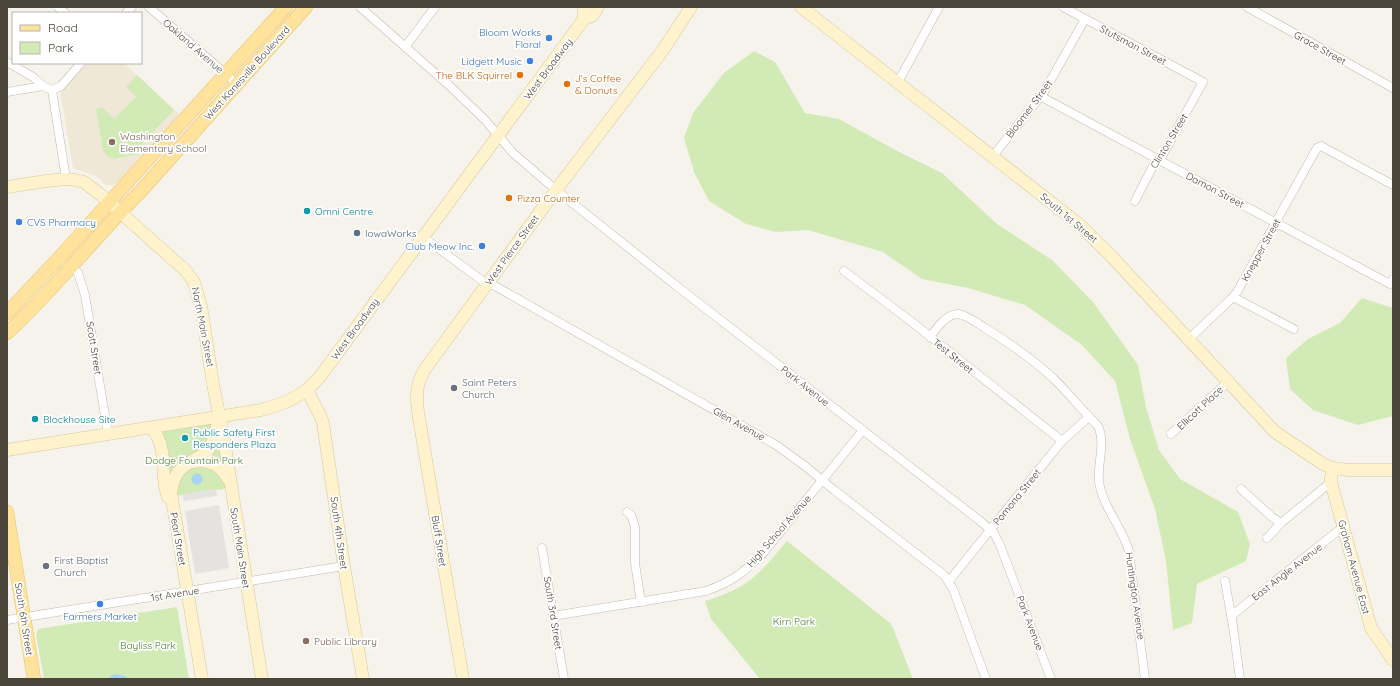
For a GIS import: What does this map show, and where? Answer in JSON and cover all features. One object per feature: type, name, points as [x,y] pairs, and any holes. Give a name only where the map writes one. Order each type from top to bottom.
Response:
[{"type":"main road","name":"West Kanesville Boulevard","points":[[7,313],[286,7]]},
{"type":"main road","name":"West Kanesville Boulevard","points":[[7,333],[40,300],[141,191],[306,7]]},
{"type":"main road","name":"West Broadway","points":[[7,450],[261,410],[275,406],[298,396],[314,384],[322,374],[499,136],[585,13],[592,16],[598,7]]},
{"type":"main road","name":"West Pierce Street","points":[[417,402],[418,386],[421,377],[556,190],[663,50],[691,7]]},
{"type":"main road","name":"South 1st Street","points":[[801,7],[1080,225],[1275,432],[1322,464],[1333,468],[1347,470],[1393,470]]},
{"type":"main road","name":"North Main Street","points":[[7,187],[66,179],[84,182],[109,202],[182,267],[194,282],[201,306],[220,416]]},
{"type":"main road","name":"South 4th Street","points":[[306,390],[323,423],[344,566],[363,679]]},
{"type":"main road","name":"Bluff Street","points":[[417,402],[463,679]]},
{"type":"main road","name":"Pearl Street","points":[[202,679],[171,493],[177,472],[182,466],[200,456],[213,442],[220,416]]},
{"type":"main road","name":"South Main Street","points":[[220,416],[262,679]]},
{"type":"main road","points":[[151,428],[158,438],[160,445],[164,480],[173,510]]},
{"type":"main road","points":[[188,463],[204,461],[217,465],[222,468],[231,483]]},
{"type":"main road","name":"Graham Avenue East","points":[[1333,468],[1330,478],[1370,628],[1393,660]]},
{"type":"main road","points":[[1331,482],[1339,474],[1347,470]]},
{"type":"main road","name":"South 6th Street","points":[[7,512],[34,679]]},
{"type":"street","name":"Oakland Avenue","points":[[149,7],[237,84]]},
{"type":"street","name":"Park Avenue","points":[[360,7],[452,88],[499,136],[513,153],[556,190],[683,291],[973,515],[994,533],[1000,545],[1051,679]]},
{"type":"street","points":[[405,47],[434,7]]},
{"type":"street","points":[[898,82],[939,7]]},
{"type":"street","name":"Stutsman Street","points":[[1063,7],[1203,82]]},
{"type":"street","name":"Grace Street","points":[[1247,7],[1393,88]]},
{"type":"street","name":"Bloomer Street","points":[[993,156],[1040,96],[1052,78],[1085,19]]},
{"type":"street","points":[[7,62],[43,86],[52,90],[61,86],[80,64]]},
{"type":"street","name":"Clinton Street","points":[[1135,201],[1154,164],[1162,156],[1203,82]]},
{"type":"street","points":[[7,92],[43,86]]},
{"type":"street","points":[[52,90],[66,179]]},
{"type":"street","name":"Damon Street","points":[[1040,96],[1276,223],[1392,282]]},
{"type":"street","name":"Knepper Street","points":[[1189,340],[1233,297],[1242,284],[1317,148],[1321,146],[1393,185]]},
{"type":"street","name":"Glen Avenue","points":[[423,237],[484,282],[489,283],[787,451],[939,571],[949,581],[986,679]]},
{"type":"street","name":"Scott Street","points":[[72,265],[78,273],[85,295],[108,434]]},
{"type":"street","name":"Test Street","points":[[844,271],[1062,441]]},
{"type":"street","points":[[1233,297],[1294,329]]},
{"type":"street","name":"Huntington Avenue","points":[[930,337],[934,331],[952,315],[958,314],[966,317],[1001,338],[1054,379],[1098,426],[1101,432],[1100,483],[1103,497],[1111,515],[1122,533],[1129,551],[1145,679]]},
{"type":"street","name":"Ellicott Place","points":[[1171,434],[1228,382]]},
{"type":"street","name":"Pomona Street","points":[[949,581],[1062,441],[1089,417]]},
{"type":"street","name":"High School Avenue","points":[[553,616],[706,591],[722,585],[738,576],[764,552],[863,430]]},
{"type":"street","points":[[1267,538],[1281,523],[1331,482]]},
{"type":"street","points":[[1241,489],[1272,517],[1281,523]]},
{"type":"street","points":[[627,512],[634,520],[635,563],[641,602]]},
{"type":"street","name":"East Angle Avenue","points":[[1232,616],[1338,531],[1343,529]]},
{"type":"street","name":"South 3rd Street","points":[[542,548],[564,679]]},
{"type":"street","name":"1st Avenue","points":[[7,620],[344,566]]},
{"type":"street","points":[[1225,581],[1232,616],[1240,679]]},
{"type":"shaded area","name":"Washington Elementary School","points":[[85,64],[125,64],[180,115],[117,183],[113,185],[106,185],[96,176],[73,168],[60,90]]},
{"type":"shaded area","points":[[216,489],[217,496],[184,501],[182,494]]},
{"type":"shaded area","points":[[219,505],[229,568],[195,574],[185,511]]},
{"type":"green space","points":[[754,51],[775,62],[805,113],[839,119],[897,151],[942,173],[997,224],[1052,260],[1093,302],[1138,365],[1146,407],[1159,450],[1180,479],[1238,512],[1250,544],[1246,561],[1197,584],[1192,623],[1173,630],[1166,561],[1155,509],[1130,439],[1115,381],[1082,345],[1025,305],[968,288],[922,279],[883,252],[808,230],[776,232],[746,224],[709,201],[694,172],[684,138],[693,113],[724,73]]},
{"type":"green space","points":[[137,75],[174,110],[138,148],[139,154],[113,159],[107,156],[103,151],[96,109],[102,107],[114,119],[136,97],[126,87]]},
{"type":"green space","points":[[1362,298],[1393,308],[1393,416],[1358,425],[1313,410],[1290,389],[1286,358],[1308,339],[1340,323]]},
{"type":"green space","name":"Dodge Fountain Park","points":[[220,416],[231,488],[168,497],[151,428]]},
{"type":"green space","name":"Kirn Park","points":[[787,541],[890,623],[913,679],[760,679],[711,619],[705,601],[732,591],[752,579]]},
{"type":"green space","name":"Bayliss Park","points":[[177,607],[189,679],[44,679],[36,635],[38,629]]},
{"type":"water","points":[[195,474],[199,474],[201,475],[201,483],[195,484],[192,481],[192,477]]},
{"type":"water","points":[[116,674],[125,676],[128,679],[108,679],[112,675]]},
{"type":"place","name":"Bloom Works Floral","points":[[549,38]]},
{"type":"place","name":"Lidgett Music","points":[[530,61]]},
{"type":"place","name":"The BLK Squirrel","points":[[520,75]]},
{"type":"place","name":"J's Coffee & Donuts","points":[[567,84]]},
{"type":"place","name":"Washington Elementary School","points":[[112,142]]},
{"type":"place","name":"Pizza Counter","points":[[509,198]]},
{"type":"place","name":"Omni Centre","points":[[307,211]]},
{"type":"place","name":"CVS Pharmacy","points":[[19,222]]},
{"type":"place","name":"IowaWorks","points":[[357,233]]},
{"type":"place","name":"Club Meow Inc.","points":[[482,246]]},
{"type":"place","name":"Saint Peters Church","points":[[454,388]]},
{"type":"place","name":"Blockhouse Site","points":[[35,419]]},
{"type":"place","name":"Public Safety First Responders Plaza","points":[[185,438]]},
{"type":"place","name":"First Baptist Church","points":[[46,566]]},
{"type":"place","name":"Farmers Market","points":[[100,604]]},
{"type":"place","name":"Public Library","points":[[306,641]]}]
